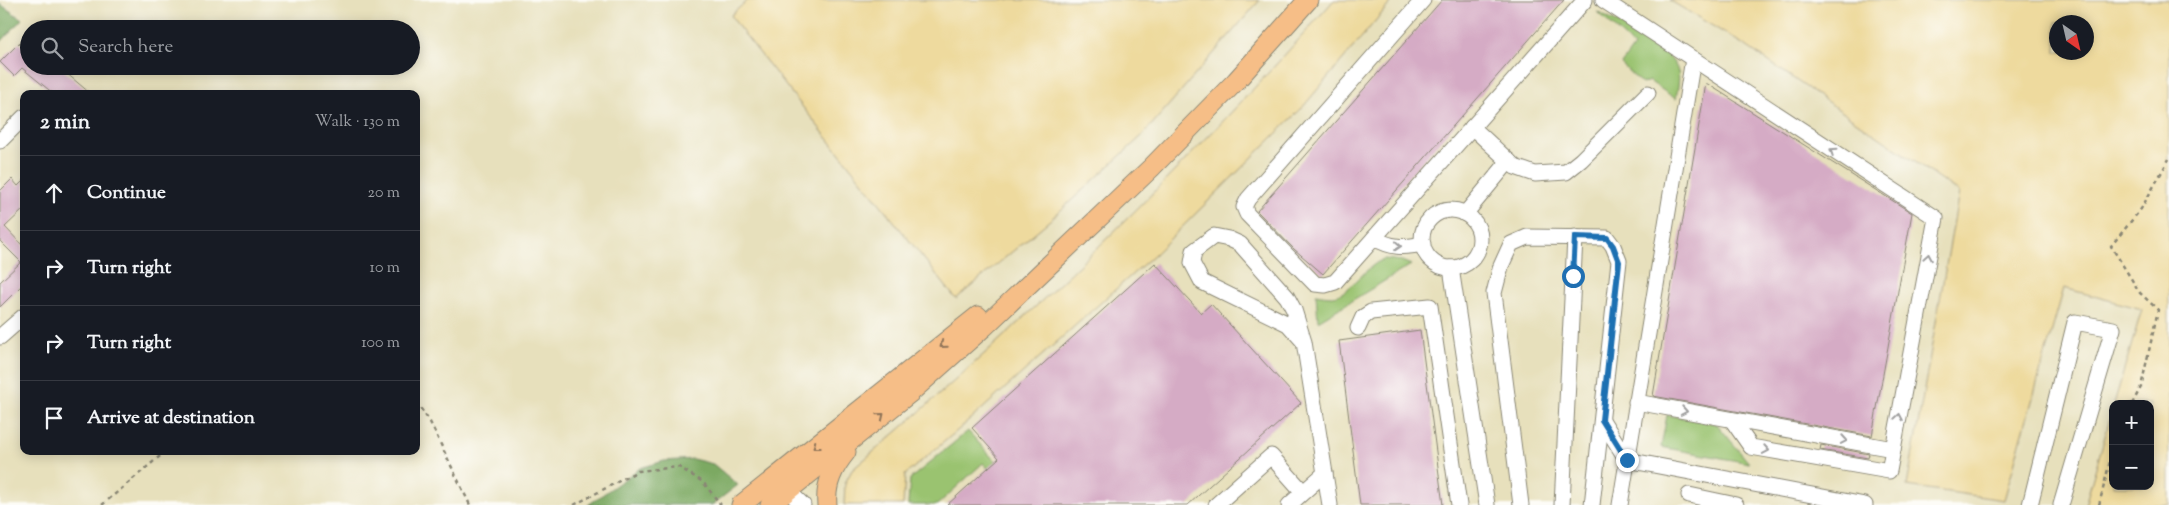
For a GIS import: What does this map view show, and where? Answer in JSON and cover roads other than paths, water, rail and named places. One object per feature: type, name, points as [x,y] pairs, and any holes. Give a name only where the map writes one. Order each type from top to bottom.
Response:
[{"type":"main road","points":[[778,500],[947,361],[1128,190],[1236,81],[1308,0]]},
{"type":"main road","points":[[742,505],[963,329],[1128,190]]},
{"type":"main road","points":[[827,505],[826,490],[831,474],[860,434]]},
{"type":"street","points":[[1423,0],[1248,199],[1244,207],[1248,214],[1314,284],[1325,285],[1335,282],[1585,0]]},
{"type":"street","points":[[1603,0],[1936,218],[1889,471],[1751,447],[1732,420]]},
{"type":"street","points":[[1620,505],[1693,59]]},
{"type":"street","points":[[1472,127],[1515,167],[1535,174],[1566,172],[1581,160],[1648,92]]},
{"type":"street","points":[[0,141],[20,121]]},
{"type":"street","points":[[1465,214],[1509,161]]},
{"type":"street","points":[[1447,211],[1465,214],[1473,220],[1478,229],[1478,248],[1466,264],[1451,268],[1439,266],[1431,260],[1422,244],[1425,226],[1431,219],[1447,211]]},
{"type":"street","points":[[1304,342],[1288,324],[1202,282],[1192,263],[1194,251],[1214,236],[1229,239],[1240,244],[1287,297],[1294,310],[1304,342],[1330,505]]},
{"type":"street","points":[[1521,505],[1494,293],[1501,266],[1511,244],[1527,237],[1575,237],[1607,238],[1613,246],[1619,262],[1592,505]]},
{"type":"street","points":[[1562,505],[1575,237]]},
{"type":"street","points":[[1374,238],[1387,245],[1403,248],[1422,244]]},
{"type":"street","points":[[1451,268],[1487,505]]},
{"type":"street","points":[[1358,328],[1363,317],[1372,312],[1430,306],[1459,505]]},
{"type":"street","points":[[0,337],[20,320]]},
{"type":"street","points":[[2030,505],[2075,322],[2113,329],[2060,505]]},
{"type":"street","points":[[1636,402],[1893,449]]},
{"type":"street","points":[[1602,420],[1627,460],[1820,501],[1865,505]]},
{"type":"street","points":[[1216,505],[1271,456],[1303,492]]},
{"type":"street","points":[[1289,505],[1325,473]]},
{"type":"street","points":[[770,483],[778,500],[803,505]]},
{"type":"street","points":[[1689,495],[1736,505]]}]
